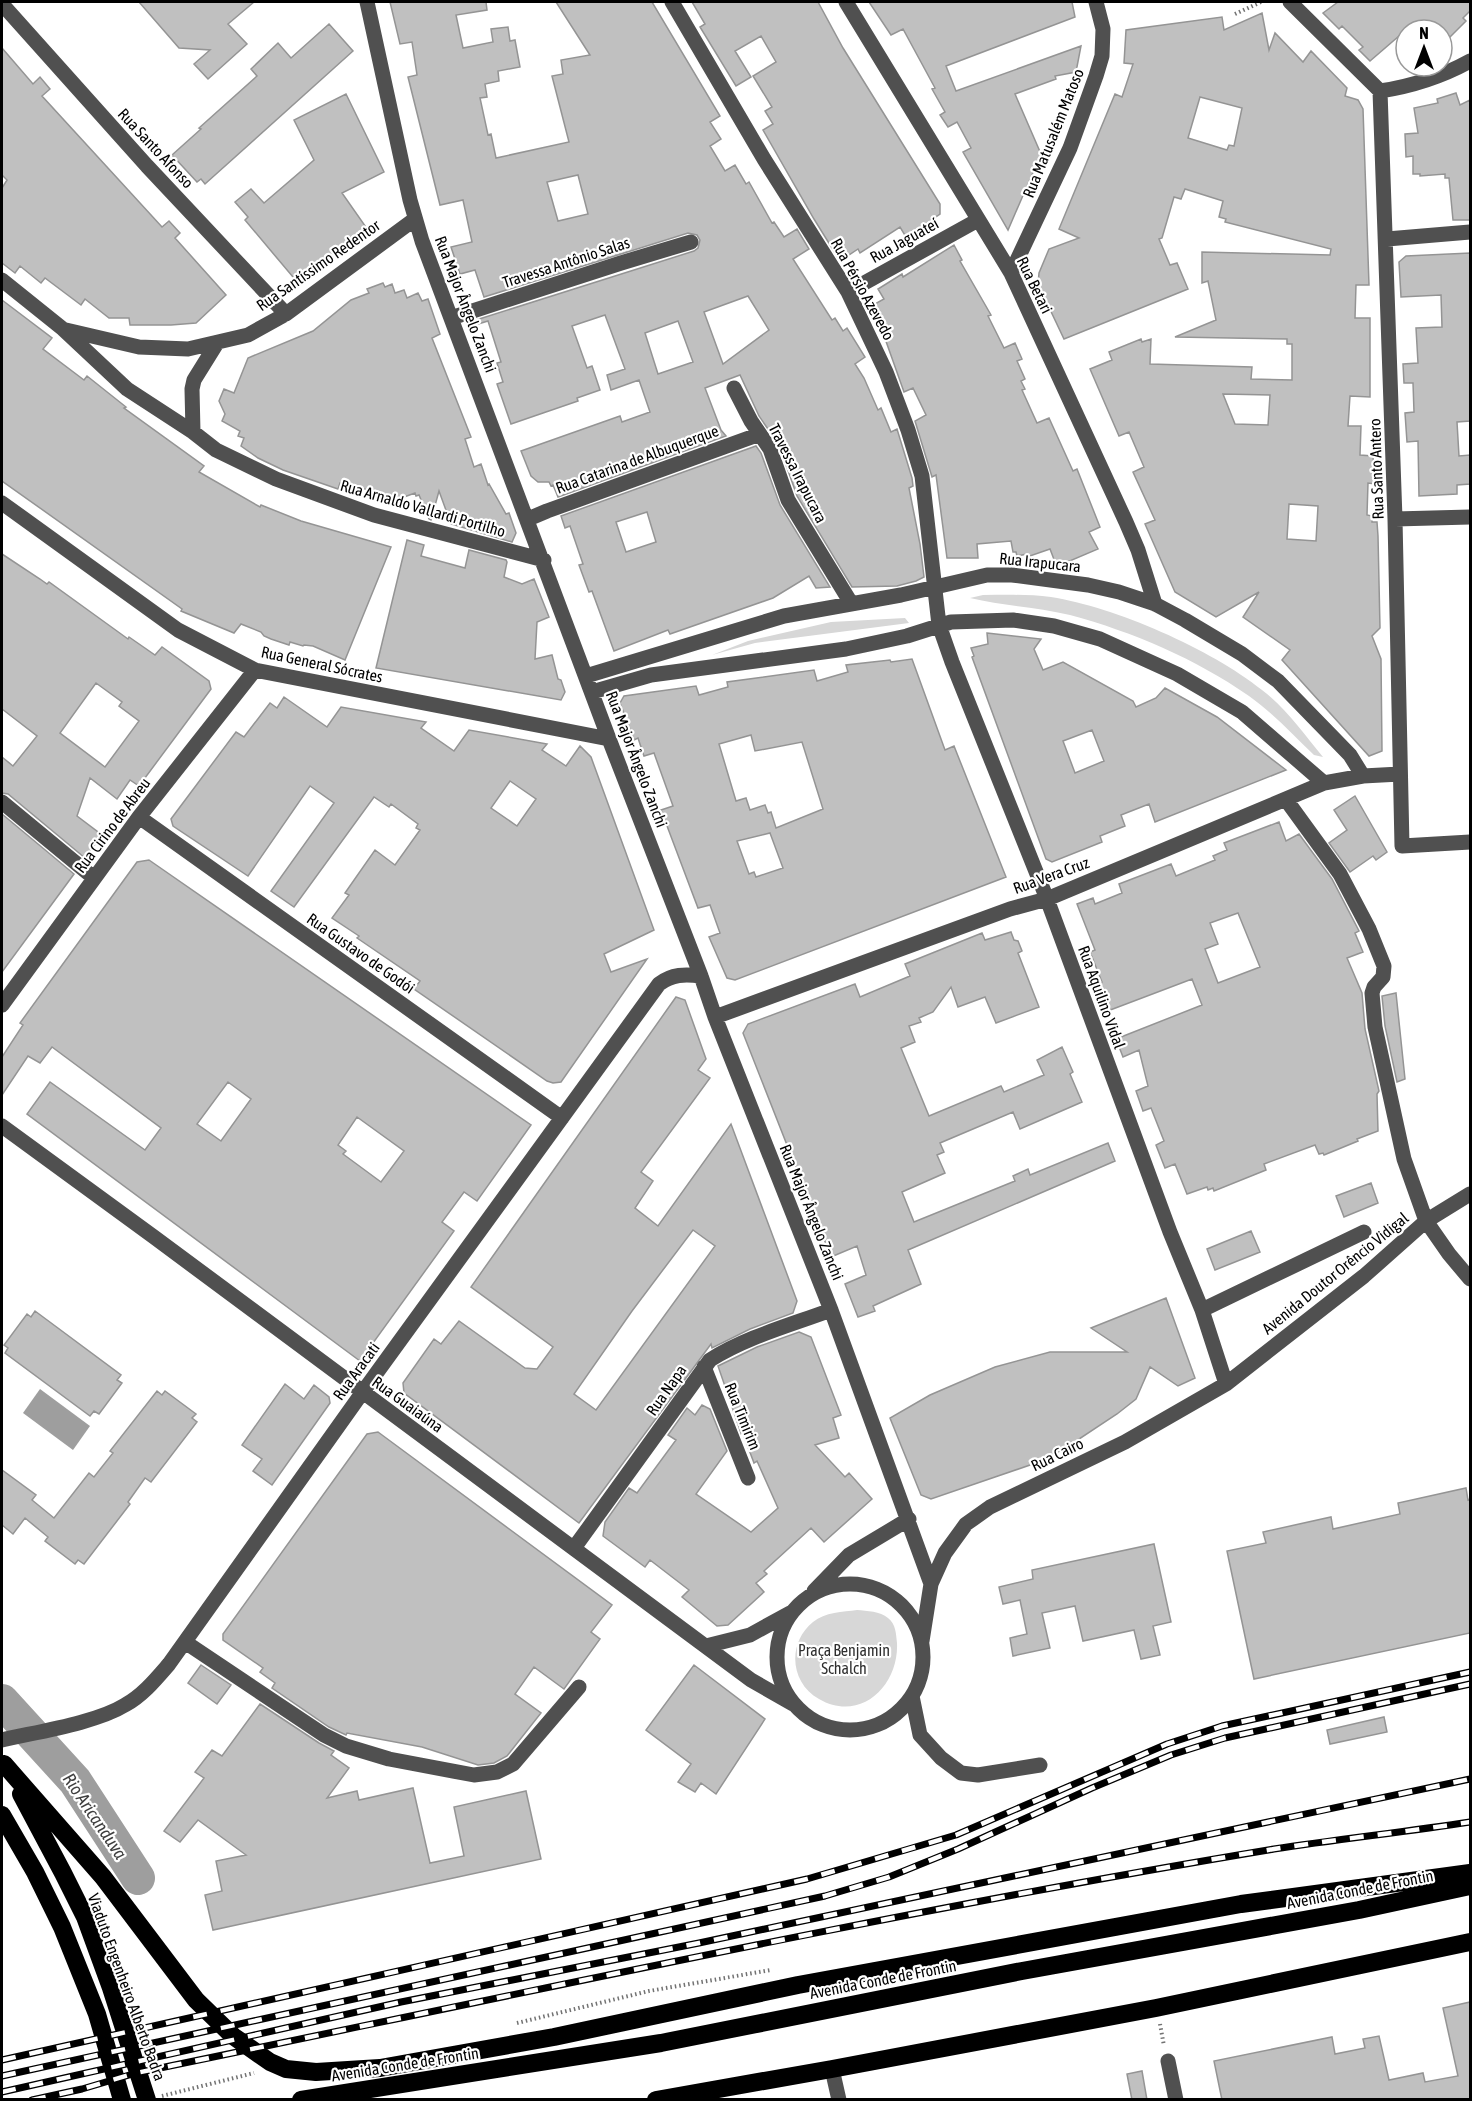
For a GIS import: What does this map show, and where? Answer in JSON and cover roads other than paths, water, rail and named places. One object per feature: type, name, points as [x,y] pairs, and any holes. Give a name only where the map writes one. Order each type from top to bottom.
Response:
[{"type":"highway","points":[[3,1763],[103,1877],[196,2000],[233,2036],[270,2062],[286,2068],[316,2072],[380,2068],[542,2039],[798,1985],[1241,1904],[1470,1873]]},
{"type":"highway","name":"Viaduto Engenheiro Alberto Badra","points":[[3,1763],[85,1917],[111,1988],[147,2100]]},
{"type":"highway","points":[[2,1815],[35,1872],[62,1927],[97,2014],[122,2100]]},
{"type":"highway","name":"Avenida Conde de Frontin","points":[[301,2100],[662,2043],[1010,1973],[1359,1910],[1470,1886]]},
{"type":"highway","points":[[656,2100],[1156,2008],[1470,1942]]},
{"type":"street","name":"Rua Major Ângelo Zanchi","points":[[368,2],[415,219],[715,1017],[831,1310],[931,1584],[922,1641]]},
{"type":"street","name":"Rua Pérsio Azevedo","points":[[672,2],[764,159],[848,292],[886,372],[908,430],[922,476],[939,626]]},
{"type":"street","name":"Rua Betari","points":[[846,2],[1011,273],[1126,522],[1155,604]]},
{"type":"street","name":"Rua Matusalém Matoso","points":[[1011,273],[1070,148],[1096,76],[1102,56],[1103,29],[1096,2]]},
{"type":"street","points":[[1290,2],[1380,91],[1412,86],[1445,75],[1470,61]]},
{"type":"street","name":"Rua Santo Afonso","points":[[2,4],[147,166],[286,314]]},
{"type":"street","name":"Rua Santo Antero","points":[[1380,91],[1387,239],[1402,846],[1470,842]]},
{"type":"street","name":"Rua Santíssimo Redentor","points":[[63,330],[140,347],[188,349],[248,335],[286,314],[415,219]]},
{"type":"street","name":"Rua Jaguateí","points":[[848,292],[978,220]]},
{"type":"street","points":[[1387,239],[1470,232]]},
{"type":"street","name":"Travessa Antônio Salas","points":[[451,318],[621,262],[692,242]]},
{"type":"street","name":"Rua Arnaldo Vallardi Portilho","points":[[2,280],[63,330],[128,389],[216,450],[287,483],[374,515],[543,560]]},
{"type":"street","points":[[193,432],[192,389],[194,380],[217,343]]},
{"type":"street","name":"Travessa Irapucara","points":[[734,388],[770,449],[788,500],[851,603]]},
{"type":"street","name":"Rua Catarina de Albuquerque","points":[[528,519],[760,434]]},
{"type":"street","name":"Rua General Sócrates","points":[[2,503],[178,630],[255,670],[609,739]]},
{"type":"street","points":[[1395,519],[1470,517]]},
{"type":"street","name":"Rua Irapucara","points":[[586,676],[784,616],[935,588],[987,575],[1012,575],[1088,585],[1119,592],[1155,604],[1185,620],[1242,654],[1278,681],[1350,755],[1363,776]]},
{"type":"street","points":[[592,692],[651,675],[846,649],[907,636],[939,626],[974,620],[1013,620],[1054,626],[1100,639],[1177,674],[1242,712],[1324,783]]},
{"type":"street","name":"Rua Aquilino Vidal","points":[[939,626],[1047,899],[1166,1221],[1202,1310],[1226,1384]]},
{"type":"street","name":"Rua Cirino de Abreu","points":[[2,1005],[140,817],[255,670]]},
{"type":"street","name":"Rua Vera Cruz","points":[[715,1017],[1010,909],[1047,899],[1287,801],[1324,783],[1363,776],[1400,774]]},
{"type":"street","points":[[1287,801],[1340,874],[1369,929],[1384,966],[1383,977],[1372,993],[1376,1035],[1404,1159],[1426,1221],[1470,1279]]},
{"type":"street","points":[[2,802],[94,878]]},
{"type":"street","name":"Rua Gustavo de Godói","points":[[140,817],[562,1118]]},
{"type":"street","name":"Rua Aracati","points":[[2,1740],[88,1719],[124,1706],[145,1691],[169,1665],[362,1393],[659,984],[676,975],[701,976]]},
{"type":"street","name":"Rua Guaiaúna","points":[[2,1126],[154,1236],[362,1393],[751,1680],[794,1704]]},
{"type":"street","name":"Avenida Doutor Orêncio Vidigal","points":[[1226,1384],[1364,1276],[1426,1221],[1470,1194]]},
{"type":"street","points":[[1202,1310],[1364,1232]]},
{"type":"street","name":"Rua Napa","points":[[574,1548],[704,1367],[722,1353],[831,1310]]},
{"type":"street","name":"Rua Timirim","points":[[704,1367],[748,1478]]},
{"type":"street","name":"Rua Cairo","points":[[931,1584],[945,1553],[966,1524],[990,1507],[1125,1442],[1226,1384]]},
{"type":"street","points":[[706,1646],[750,1635],[792,1612],[849,1555],[909,1519]]},
{"type":"street","points":[[792,1612],[782,1629],[777,1648],[777,1668],[783,1687],[794,1704],[808,1717],[825,1726],[845,1730],[865,1729],[885,1721],[900,1711],[912,1696],[920,1678],[923,1660],[922,1641],[915,1622],[902,1605],[886,1593],[867,1586],[847,1584],[827,1588],[808,1597]]},
{"type":"street","points":[[185,1642],[324,1735],[346,1746],[389,1759],[474,1774],[497,1772],[513,1764],[579,1686]]},
{"type":"street","points":[[912,1696],[920,1735],[941,1758],[961,1773],[978,1774],[1040,1765]]},
{"type":"street","points":[[1168,2061],[1176,2100]]},
{"type":"street","points":[[832,2069],[839,2100]]},
{"type":"waterway","name":"Rio Aricanduva","points":[[2,1701],[75,1781],[138,1878]]},
{"type":"railway","points":[[2,2060],[807,1879],[956,1835],[1167,1744],[1222,1726],[1470,1672]]},
{"type":"railway","points":[[2,2076],[825,1896],[889,1877],[958,1849],[1171,1755],[1225,1738],[1470,1684]]},
{"type":"railway","points":[[2,2092],[401,2002],[699,1943],[1470,1779]]},
{"type":"railway","points":[[32,2100],[82,2089],[136,2073],[846,1927],[1274,1849],[1470,1822]]},
{"type":"park label","name":"Praça Benjamin Schalch","points":[[844,1659]]}]
